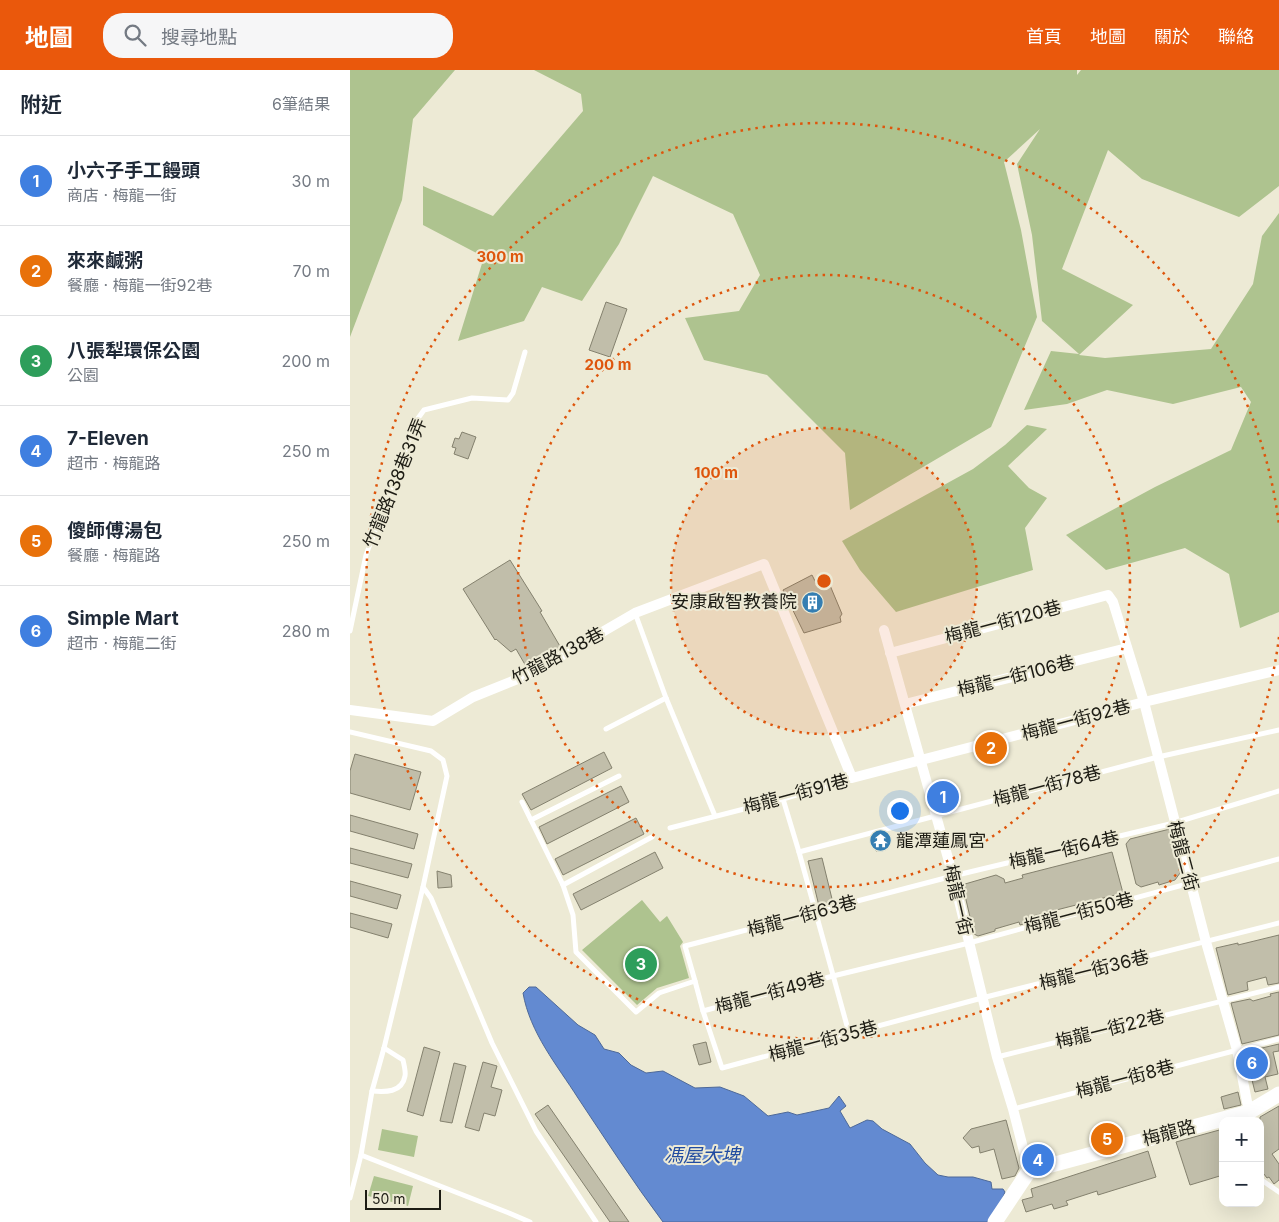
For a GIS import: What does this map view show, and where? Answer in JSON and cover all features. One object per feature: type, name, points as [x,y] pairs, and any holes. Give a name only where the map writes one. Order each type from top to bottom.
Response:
[{"type":"street","name":"竹龍路138巷","points":[[350,710],[433,721],[473,697],[530,674],[635,613],[764,564],[852,778]]},
{"type":"street","name":"梅龍一街120巷","points":[[890,653],[1108,595],[1113,602]]},
{"type":"street","name":"梅龍二街","points":[[1113,602],[1144,702],[1190,883],[1237,1050],[1248,1116]]},
{"type":"street","name":"梅龍一街","points":[[884,630],[922,760],[953,876],[997,1058],[1029,1170]]},
{"type":"street","name":"梅龍一街106巷","points":[[905,704],[1128,648]]},
{"type":"street","name":"梅龍一街92巷","points":[[922,760],[1144,702],[1279,670]]},
{"type":"street","name":"梅龍一街91巷","points":[[852,778],[922,760]]},
{"type":"street","name":"梅龍路","points":[[1029,1170],[1248,1116],[1279,1094]]},
{"type":"street","points":[[995,1222],[1029,1170]]},
{"type":"lane","name":"竹龍路138巷31弄","points":[[350,630],[366,555],[416,421],[424,410],[472,398],[508,400],[513,393],[525,352]]},
{"type":"lane","points":[[635,613],[666,698],[715,816]]},
{"type":"lane","points":[[606,729],[666,698]]},
{"type":"lane","name":"梅龍一街78巷","points":[[799,852],[1158,757],[1279,730]]},
{"type":"lane","points":[[350,732],[431,751],[443,760],[447,776],[423,887],[372,1091],[361,1155],[350,1198]]},
{"type":"lane","points":[[531,820],[619,776]]},
{"type":"lane","name":"梅龍一街91巷","points":[[670,828],[783,799],[852,778]]},
{"type":"lane","name":"梅龍一街64巷","points":[[953,876],[1174,823],[1279,792]]},
{"type":"lane","points":[[783,799],[850,1033]]},
{"type":"lane","name":"梅龍一街49巷","points":[[522,802],[563,885],[574,915],[576,952],[636,1012],[659,993],[695,981],[703,1012],[833,976],[968,943]]},
{"type":"lane","points":[[563,885],[652,837]]},
{"type":"lane","name":"梅龍一街50巷","points":[[968,943],[1279,859]]},
{"type":"lane","name":"梅龍一街63巷","points":[[695,981],[685,946],[953,876]]},
{"type":"lane","points":[[423,887],[431,898],[492,1043],[536,1131],[596,1222]]},
{"type":"lane","name":"梅龍一街36巷","points":[[982,998],[1279,923]]},
{"type":"lane","name":"梅龍一街22巷","points":[[997,1058],[1279,987]]},
{"type":"lane","name":"梅龍一街35巷","points":[[703,1012],[722,1068],[982,998]]},
{"type":"lane","name":"梅龍一街8巷","points":[[1013,1109],[1279,1039]]},
{"type":"lane","points":[[372,1091],[389,1092],[399,1087],[405,1076],[403,1060],[384,1048]]},
{"type":"lane","points":[[361,1155],[510,1212],[530,1222]]},
{"type":"lane","points":[[1264,1182],[1279,1192]]},
{"type":"green space","points":[[350,70],[455,70],[413,119],[402,200],[350,337]]},
{"type":"green space","points":[[534,70],[1077,70],[1077,75],[1081,70],[1279,70],[1279,186],[1239,217],[1142,179],[1108,150],[1062,269],[1133,305],[1079,355],[1105,358],[1211,349],[1253,284],[1262,236],[1279,213],[1279,612],[1240,628],[1229,574],[1185,548],[1106,570],[1066,535],[1155,487],[1231,450],[1251,402],[1241,387],[1173,404],[1107,390],[1067,404],[1024,410],[1051,351],[1079,354],[1042,321],[1032,235],[1017,164],[1040,129],[1004,162],[1021,230],[1037,317],[991,427],[850,510],[845,453],[767,375],[704,360],[685,318],[739,311],[760,275],[733,214],[653,176],[619,244],[582,301],[542,287],[524,321],[458,341],[484,257],[423,225],[423,186],[493,216],[583,111],[581,94]]},
{"type":"green space","points":[[1027,425],[1047,429],[1008,466],[1029,488],[1047,498],[1025,528],[1033,570],[896,612],[860,570],[842,541],[973,469],[1005,445]]},
{"type":"green space","points":[[642,900],[660,922],[667,916],[683,942],[680,946],[689,978],[657,988],[637,1005],[582,950]]},
{"type":"green space","points":[[382,1129],[418,1136],[414,1157],[378,1150]]},
{"type":"green space","points":[[374,1176],[413,1186],[408,1206],[368,1196]]},
{"type":"water","name":"馮屋大埤","points":[[529,987],[536,987],[578,1025],[595,1035],[604,1049],[619,1053],[631,1065],[646,1073],[663,1071],[695,1088],[720,1087],[744,1096],[768,1116],[788,1112],[797,1115],[829,1108],[839,1096],[846,1106],[840,1111],[850,1128],[867,1120],[873,1121],[882,1129],[910,1144],[925,1163],[938,1175],[973,1177],[991,1182],[992,1189],[1003,1189],[1005,1192],[999,1207],[987,1222],[663,1222],[545,1048],[532,1022],[523,993]]},
{"type":"building","points":[[606,302],[627,309],[610,357],[589,350]]},
{"type":"building","points":[[462,432],[476,437],[468,459],[454,454],[456,448],[452,447],[455,438],[459,439]]},
{"type":"building","points":[[510,560],[542,611],[540,612],[561,648],[527,668],[516,649],[511,652],[495,640],[463,589]]},
{"type":"building","name":"安康啟智教養院","points":[[812,575],[817,585],[829,583],[842,614],[840,617],[841,622],[804,633],[783,590]]},
{"type":"building","points":[[604,752],[612,768],[531,810],[522,794]]},
{"type":"building","points":[[355,754],[421,772],[410,810],[350,793],[350,771]]},
{"type":"building","points":[[621,786],[629,802],[547,844],[539,827]]},
{"type":"building","points":[[350,815],[418,834],[414,849],[350,831]]},
{"type":"building","points":[[636,818],[644,834],[563,875],[555,859]]},
{"type":"building","points":[[1170,829],[1180,873],[1175,880],[1159,885],[1158,882],[1141,887],[1136,884],[1126,844],[1130,839]]},
{"type":"building","name":"龍潭蓮鳳宮","points":[[885,834],[888,848],[876,851],[873,837]]},
{"type":"building","points":[[350,848],[412,864],[408,878],[350,863]]},
{"type":"building","points":[[655,852],[663,868],[581,910],[573,894]]},
{"type":"building","points":[[1112,852],[1123,893],[1029,917],[1031,922],[1020,925],[1019,922],[978,936],[974,934],[963,887],[965,884],[996,875],[1004,879],[1005,883],[1023,878],[1022,875]]},
{"type":"building","points":[[822,858],[833,903],[819,906],[808,861]]},
{"type":"building","points":[[437,871],[451,875],[452,887],[438,888]]},
{"type":"building","points":[[350,881],[401,895],[397,909],[350,896]]},
{"type":"building","points":[[350,913],[392,924],[388,938],[350,927]]},
{"type":"building","points":[[1279,935],[1279,983],[1268,985],[1266,977],[1247,982],[1248,990],[1228,995],[1216,948],[1238,943],[1238,945]]},
{"type":"building","points":[[1279,992],[1279,1035],[1242,1044],[1231,1003],[1250,999],[1253,1001]]},
{"type":"building","points":[[706,1042],[711,1062],[699,1065],[693,1045]]},
{"type":"building","points":[[1279,1044],[1279,1051],[1273,1052],[1278,1074],[1265,1077],[1268,1089],[1255,1092],[1245,1052]]},
{"type":"building","points":[[424,1047],[440,1052],[423,1116],[407,1111]]},
{"type":"building","points":[[483,1062],[497,1066],[491,1087],[502,1090],[495,1116],[484,1113],[479,1131],[465,1127]]},
{"type":"building","points":[[454,1063],[466,1066],[452,1123],[440,1121]]},
{"type":"building","points":[[1238,1092],[1241,1105],[1224,1109],[1221,1097]]},
{"type":"building","points":[[548,1105],[629,1222],[610,1222],[535,1114]]},
{"type":"building","points":[[1279,1106],[1279,1149],[1272,1154],[1279,1164],[1279,1180],[1274,1184],[1264,1174],[1264,1117],[1260,1117]]},
{"type":"building","points":[[1006,1120],[1019,1168],[1015,1176],[1002,1179],[994,1149],[980,1153],[979,1146],[972,1148],[963,1138],[971,1129]]},
{"type":"building","points":[[1219,1130],[1219,1176],[1190,1185],[1176,1142]]},
{"type":"building","points":[[1148,1151],[1156,1177],[1098,1195],[1097,1191],[1066,1201],[1068,1205],[1054,1209],[1052,1204],[1026,1212],[1022,1200],[1033,1197],[1031,1189]]},
{"type":"place","name":"安康啟智教養院","points":[[813,602]]},
{"type":"place","name":"來來鹹粥","points":[[991,748]]},
{"type":"place","name":"小六子手工饅頭","points":[[943,797]]},
{"type":"place","name":"龍潭蓮鳳宮","points":[[880,841]]},
{"type":"place","name":"八張犁環保公園","points":[[641,964]]},
{"type":"place","name":"Simple Mart","points":[[1252,1063]]},
{"type":"place","name":"傻師傅湯包","points":[[1107,1139]]},
{"type":"place","name":"7-Eleven","points":[[1038,1160]]}]
